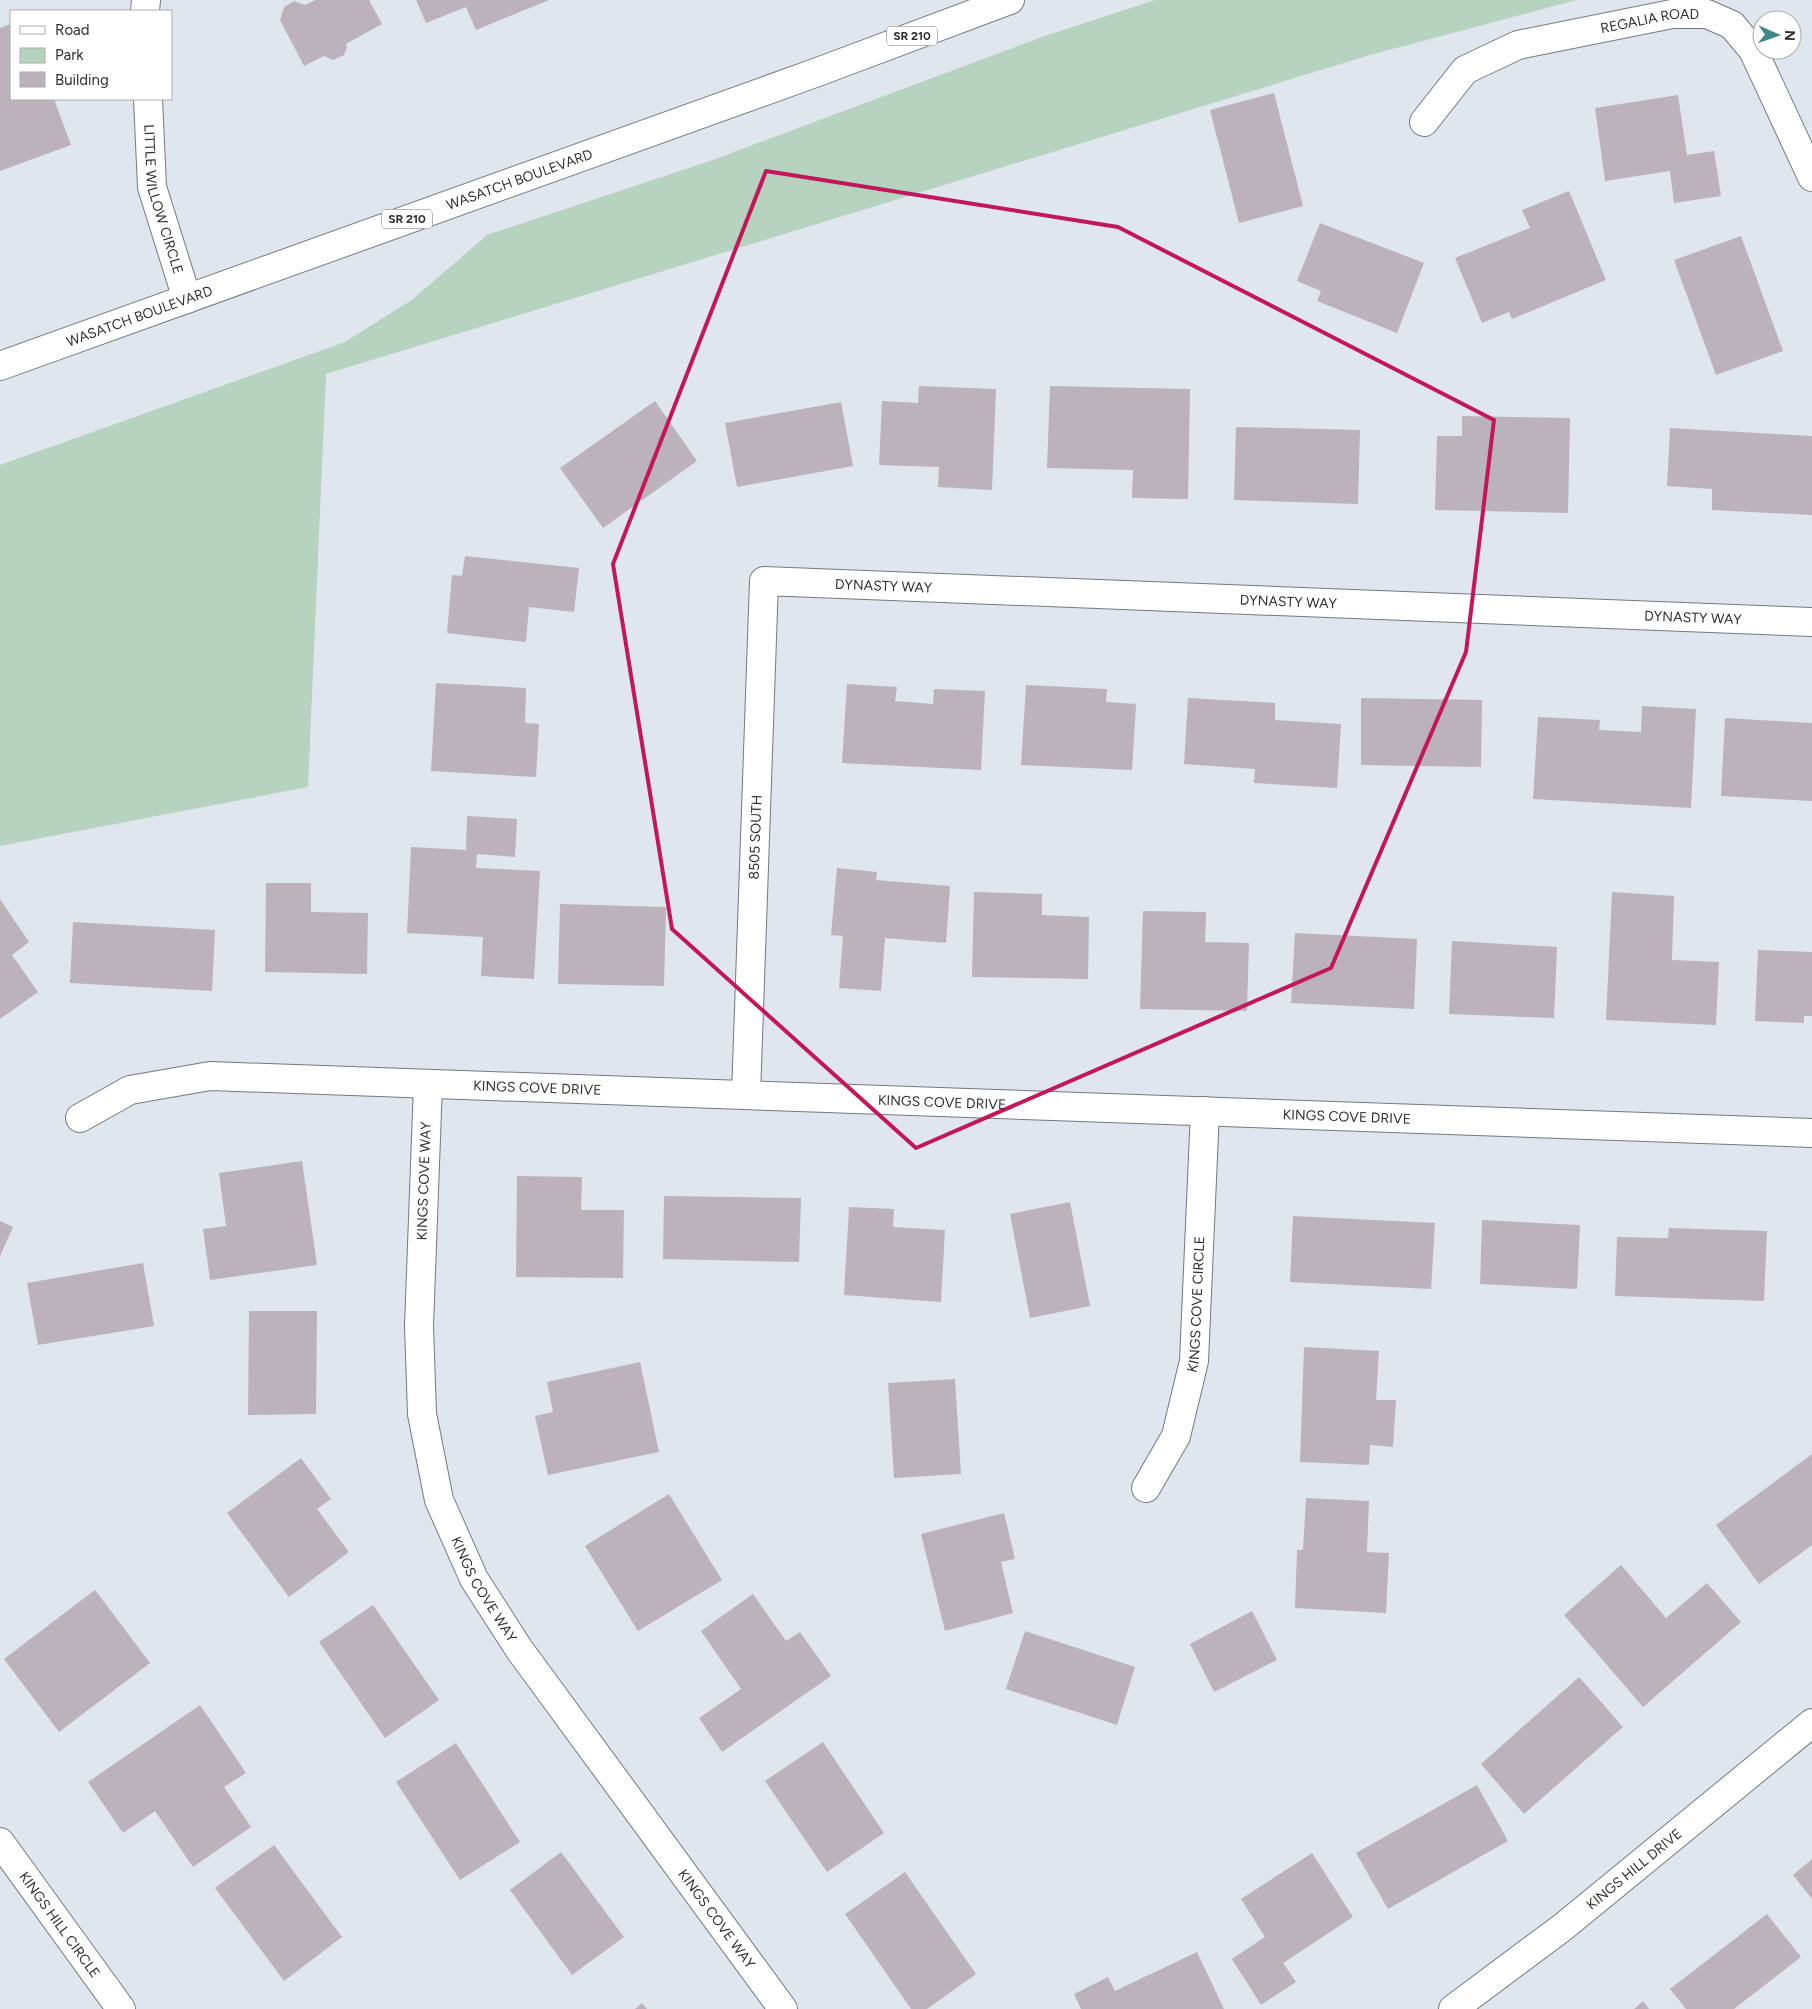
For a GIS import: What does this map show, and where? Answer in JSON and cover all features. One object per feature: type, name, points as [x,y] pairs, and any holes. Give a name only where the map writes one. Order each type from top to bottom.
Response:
[{"type":"street","name":"WASATCH BOULEVARD","points":[[0,366],[815,73],[1010,0]]},
{"type":"street","name":"REGALIA ROAD","points":[[1424,122],[1465,70],[1518,45],[1672,14],[1707,14],[1732,25],[1753,50],[1812,177]]},
{"type":"street","name":"LITTLE WILLOW CIRCLE","points":[[148,100],[152,187],[187,299]]},
{"type":"street","name":"DYNASTY WAY","points":[[764,581],[1812,622]]},
{"type":"street","name":"8505 SOUTH","points":[[746,1095],[764,581]]},
{"type":"street","name":"KINGS COVE DRIVE","points":[[80,1118],[130,1090],[210,1076],[1812,1133]]},
{"type":"street","name":"KINGS COVE WAY","points":[[428,1084],[419,1326],[422,1414],[440,1500],[474,1579],[519,1649],[783,2009]]},
{"type":"street","name":"KINGS COVE CIRCLE","points":[[1146,1488],[1176,1436],[1194,1360],[1205,1110]]},
{"type":"street","name":"KINGS HILL DRIVE","points":[[1453,2009],[1563,1927],[1812,1723]]},
{"type":"street","name":"KINGS HILL CIRCLE","points":[[0,1842],[121,2009]]},
{"type":"highlighted area","points":[[766,171],[1118,227],[1494,420],[1466,652],[1331,968],[916,1148],[672,929],[613,564]]},
{"type":"green space","points":[[1155,0],[1577,0],[1370,55],[326,374],[308,787],[0,846],[0,465],[345,342],[413,299],[487,235],[707,162],[1042,37]]},
{"type":"building","points":[[315,0],[369,0],[382,24],[346,44],[347,47],[344,55],[333,60],[324,56],[304,66],[280,20],[284,7],[294,1],[305,5]]},
{"type":"building","points":[[416,0],[549,0],[476,30],[466,7],[426,23]]},
{"type":"building","points":[[10,24],[10,100],[54,100],[71,145],[0,171],[0,28]]},
{"type":"building","points":[[1274,93],[1303,206],[1239,223],[1210,110]]},
{"type":"building","points":[[1678,95],[1687,155],[1714,151],[1721,196],[1674,203],[1670,171],[1605,181],[1595,108]]},
{"type":"building","points":[[1569,191],[1606,280],[1512,319],[1509,312],[1482,323],[1455,258],[1530,228],[1522,210]]},
{"type":"building","points":[[1320,223],[1424,263],[1397,333],[1317,301],[1321,291],[1297,281]]},
{"type":"building","points":[[1741,236],[1783,351],[1716,375],[1674,260]]},
{"type":"building","points":[[919,386],[996,389],[992,490],[938,487],[939,467],[879,465],[882,401],[918,403]]},
{"type":"building","points":[[1050,386],[1190,389],[1188,499],[1132,498],[1133,470],[1047,468]]},
{"type":"building","points":[[655,401],[697,461],[603,528],[560,468]]},
{"type":"building","points":[[841,402],[853,466],[737,487],[725,423]]},
{"type":"building","points":[[1462,416],[1570,418],[1568,513],[1435,510],[1437,436],[1462,436]]},
{"type":"building","points":[[1236,427],[1360,430],[1358,504],[1234,500]]},
{"type":"building","points":[[1670,428],[1812,436],[1812,515],[1712,510],[1712,489],[1667,486]]},
{"type":"building","points":[[465,556],[579,568],[574,612],[529,607],[526,642],[447,633],[452,575],[462,576]]},
{"type":"building","points":[[436,683],[526,688],[525,723],[539,724],[536,777],[431,771]]},
{"type":"building","points":[[847,684],[897,687],[895,701],[933,704],[934,689],[985,691],[981,770],[842,763]]},
{"type":"building","points":[[1026,685],[1107,689],[1106,702],[1136,704],[1132,770],[1021,765]]},
{"type":"building","points":[[1188,698],[1275,703],[1275,720],[1341,724],[1337,788],[1254,783],[1255,769],[1184,764]]},
{"type":"building","points":[[1361,698],[1482,700],[1481,767],[1361,765]]},
{"type":"building","points":[[1642,706],[1696,709],[1691,808],[1533,799],[1538,717],[1600,720],[1599,730],[1641,732]]},
{"type":"building","points":[[1725,718],[1812,723],[1812,801],[1721,796]]},
{"type":"building","points":[[467,816],[517,819],[515,857],[477,854],[476,868],[540,871],[534,979],[481,976],[483,937],[407,933],[411,847],[466,850]]},
{"type":"building","points":[[837,868],[877,872],[876,880],[950,886],[946,943],[885,938],[881,991],[839,988],[843,936],[831,935]]},
{"type":"building","points":[[266,883],[311,883],[311,912],[368,913],[367,974],[265,972]]},
{"type":"building","points":[[974,892],[1042,894],[1042,915],[1089,917],[1088,979],[972,977]]},
{"type":"building","points":[[1612,892],[1674,896],[1672,960],[1719,962],[1716,1025],[1606,1020]]},
{"type":"building","points":[[0,899],[29,942],[12,955],[38,992],[0,1019]]},
{"type":"building","points":[[560,904],[666,907],[664,986],[558,984]]},
{"type":"building","points":[[1143,911],[1206,912],[1205,942],[1249,943],[1247,1011],[1140,1009]]},
{"type":"building","points":[[73,922],[215,930],[212,991],[70,983]]},
{"type":"building","points":[[1295,933],[1417,939],[1414,1009],[1291,1003]]},
{"type":"building","points":[[1452,941],[1557,947],[1554,1018],[1449,1014]]},
{"type":"building","points":[[1758,950],[1812,952],[1812,1016],[1804,1016],[1804,1023],[1755,1021]]},
{"type":"building","points":[[302,1161],[317,1265],[210,1280],[203,1229],[226,1226],[219,1173]]},
{"type":"building","points":[[517,1176],[582,1177],[581,1210],[624,1210],[623,1278],[516,1277]]},
{"type":"building","points":[[664,1196],[801,1198],[799,1262],[663,1259]]},
{"type":"building","points":[[1070,1202],[1090,1306],[1030,1318],[1010,1214]]},
{"type":"building","points":[[849,1207],[894,1209],[893,1227],[945,1230],[941,1302],[844,1295]]},
{"type":"building","points":[[1293,1216],[1435,1223],[1431,1289],[1290,1282]]},
{"type":"building","points":[[1482,1220],[1580,1225],[1577,1289],[1480,1284]]},
{"type":"building","points":[[0,1221],[13,1227],[0,1256]]},
{"type":"building","points":[[1669,1228],[1767,1231],[1764,1301],[1615,1296],[1617,1237],[1668,1238]]},
{"type":"building","points":[[143,1263],[154,1326],[38,1345],[27,1283]]},
{"type":"building","points":[[249,1311],[317,1311],[316,1414],[248,1415]]},
{"type":"building","points":[[1304,1347],[1379,1351],[1376,1400],[1396,1400],[1393,1447],[1370,1445],[1369,1465],[1300,1462]]},
{"type":"building","points":[[640,1362],[659,1452],[548,1475],[535,1416],[553,1412],[547,1382]]},
{"type":"building","points":[[955,1379],[961,1474],[894,1478],[888,1383]]},
{"type":"building","points":[[1812,1454],[1812,1545],[1759,1584],[1716,1525]]},
{"type":"building","points":[[301,1458],[331,1499],[317,1509],[349,1552],[289,1597],[227,1513]]},
{"type":"building","points":[[669,1494],[722,1580],[638,1631],[585,1546]]},
{"type":"building","points":[[1306,1498],[1369,1501],[1367,1552],[1389,1553],[1386,1613],[1295,1608],[1297,1550],[1303,1550]]},
{"type":"building","points":[[1004,1513],[1015,1559],[1001,1562],[1013,1613],[945,1631],[921,1534]]},
{"type":"building","points":[[1621,1565],[1666,1618],[1707,1583],[1741,1622],[1643,1707],[1564,1615]]},
{"type":"building","points":[[95,1590],[150,1663],[59,1732],[4,1659]]},
{"type":"building","points":[[753,1594],[786,1641],[800,1632],[831,1676],[722,1752],[699,1718],[741,1689],[701,1631]]},
{"type":"building","points":[[373,1605],[439,1700],[385,1738],[319,1642]]},
{"type":"building","points":[[1252,1611],[1277,1660],[1214,1692],[1190,1644]]},
{"type":"building","points":[[1025,1631],[1135,1667],[1117,1725],[1006,1689]]},
{"type":"building","points":[[1579,1677],[1623,1727],[1524,1814],[1481,1764]]},
{"type":"building","points":[[200,1705],[246,1773],[224,1787],[251,1827],[193,1867],[155,1811],[123,1833],[88,1782]]},
{"type":"building","points":[[823,1742],[884,1833],[827,1872],[765,1781]]},
{"type":"building","points":[[456,1743],[520,1842],[460,1880],[396,1782]]},
{"type":"building","points":[[1477,1785],[1508,1841],[1388,1909],[1356,1853]]},
{"type":"building","points":[[274,1845],[342,1937],[284,1981],[215,1888]]},
{"type":"building","points":[[561,1852],[624,1937],[572,1975],[510,1890]]},
{"type":"building","points":[[1312,1853],[1353,1917],[1283,1963],[1296,1982],[1261,2005],[1232,1959],[1265,1937],[1241,1899]]},
{"type":"building","points":[[1812,1859],[1812,1899],[1793,1875]]},
{"type":"building","points":[[905,1872],[976,1974],[927,2009],[911,2009],[845,1914]]},
{"type":"building","points":[[1767,1914],[1801,1957],[1734,2009],[1686,2009],[1670,1989]]},
{"type":"building","points":[[1197,1952],[1224,2009],[1081,2009],[1074,1994],[1108,1977],[1115,1991]]},
{"type":"building","points":[[1643,2001],[1649,2009],[1634,2009]]},
{"type":"building","points":[[642,2003],[647,2009],[635,2009]]}]
